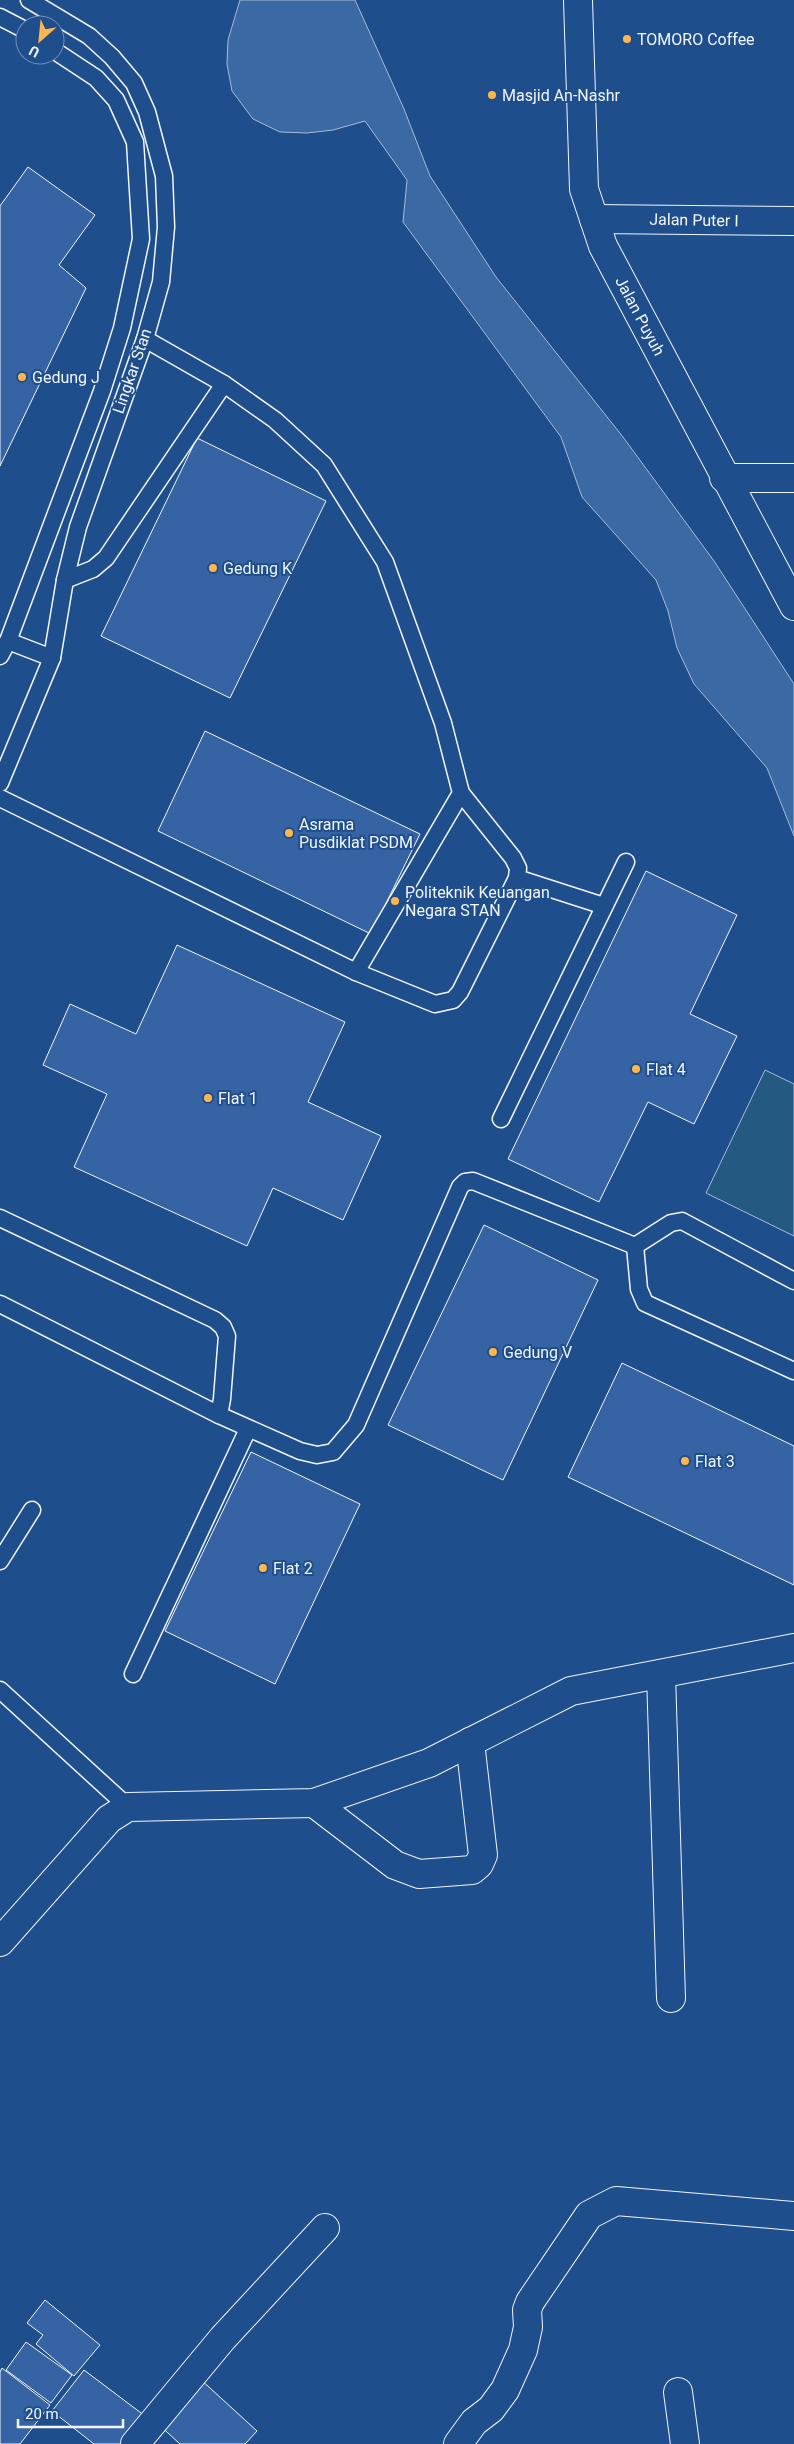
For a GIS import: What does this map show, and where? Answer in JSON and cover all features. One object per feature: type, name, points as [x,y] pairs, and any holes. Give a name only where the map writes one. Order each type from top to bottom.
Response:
[{"type":"street","name":"Jalan Puyuh","points":[[578,0],[584,189],[603,246],[724,478],[794,606]]},
{"type":"street","name":"Jalan Puter I","points":[[594,219],[794,221]]},
{"type":"street","points":[[724,478],[794,478]]},
{"type":"street","points":[[0,1942],[109,1820],[128,1807],[314,1803],[429,1763],[571,1691],[794,1648]]},
{"type":"street","points":[[661,1674],[672,1998]]},
{"type":"street","points":[[314,1803],[395,1864],[419,1874],[472,1870],[479,1864],[483,1855],[470,1742]]},
{"type":"street","points":[[458,2444],[474,2422],[491,2409],[505,2390],[523,2350],[528,2327],[527,2310],[530,2302],[589,2214],[616,2201],[794,2216]]},
{"type":"street","points":[[135,2444],[223,2338],[325,2228]]},
{"type":"street","points":[[678,2392],[685,2444]]},
{"type":"lane","name":"Lingkar Stan","points":[[0,783],[52,658],[65,580],[78,527],[144,339],[161,282],[166,227],[164,176],[147,112],[134,83],[112,57],[89,36],[29,0]]},
{"type":"lane","points":[[0,17],[15,25]]},
{"type":"lane","name":"Lingkar Stan","points":[[4,648],[102,391],[122,328],[141,239],[135,142],[116,100],[96,78],[65,58]]},
{"type":"lane","points":[[0,798],[356,972],[435,1004],[453,1000],[460,992],[517,878],[518,868],[513,858],[461,793],[443,723],[385,562],[324,465],[275,420],[224,384],[144,339]]},
{"type":"lane","points":[[65,580],[93,569],[106,558],[224,384]]},
{"type":"lane","points":[[4,648],[52,658]]},
{"type":"lane","points":[[356,972],[461,793]]},
{"type":"lane","points":[[501,1119],[626,862]]},
{"type":"lane","points":[[517,878],[604,906]]},
{"type":"lane","points":[[0,1304],[248,1429],[300,1451],[317,1455],[333,1452],[356,1425],[460,1187],[465,1182],[473,1181],[635,1246]]},
{"type":"lane","points":[[0,1218],[215,1320],[223,1327],[227,1336],[219,1415]]},
{"type":"lane","points":[[635,1246],[671,1223],[682,1221],[794,1281]]},
{"type":"lane","points":[[635,1246],[640,1289],[645,1303],[794,1371]]},
{"type":"lane","points":[[133,1674],[248,1429]]},
{"type":"lane","points":[[0,1561],[32,1510]]},
{"type":"lane","points":[[0,1690],[128,1807]]},
{"type":"shaded area","points":[[240,0],[355,0],[404,109],[430,176],[496,277],[623,437],[714,561],[794,684],[794,836],[767,768],[694,684],[677,648],[668,611],[656,580],[582,497],[561,437],[403,222],[407,180],[365,121],[333,130],[307,133],[280,132],[253,119],[232,91],[227,64],[228,40]]},
{"type":"shaded area","points":[[765,1070],[794,1084],[794,1236],[706,1193]]},
{"type":"building","name":"Gedung J","points":[[28,167],[95,215],[59,265],[86,288],[0,466],[0,206]]},
{"type":"building","name":"Gedung K","points":[[197,438],[326,501],[230,698],[101,636]]},
{"type":"building","name":"Asrama Pusdiklat PSDM","points":[[205,731],[420,834],[371,934],[158,831]]},
{"type":"building","name":"Flat 4","points":[[646,871],[737,915],[690,1014],[737,1036],[694,1124],[648,1102],[599,1202],[508,1159]]},
{"type":"building","name":"Flat 1","points":[[177,945],[345,1022],[308,1102],[381,1136],[343,1220],[273,1188],[247,1246],[74,1167],[107,1094],[43,1065],[70,1004],[136,1034]]},
{"type":"building","name":"Gedung V","points":[[484,1225],[598,1280],[503,1480],[388,1425]]},
{"type":"building","name":"Flat 3","points":[[622,1363],[794,1446],[794,1585],[568,1477]]},
{"type":"building","name":"Flat 2","points":[[251,1452],[360,1504],[275,1684],[165,1631]]},
{"type":"building","points":[[45,2300],[100,2345],[74,2376],[36,2344],[43,2335],[27,2323]]},
{"type":"building","points":[[26,2342],[72,2375],[51,2403],[6,2370]]},
{"type":"building","points":[[2,2368],[50,2405],[20,2444],[0,2444],[0,2372]]},
{"type":"building","points":[[84,2370],[149,2419],[129,2444],[94,2444],[52,2411]]},
{"type":"building","points":[[199,2378],[257,2431],[245,2444],[180,2444],[157,2423]]},
{"type":"place","name":"TOMORO Coffee","points":[[627,39]]},
{"type":"place","name":"Masjid An-Nashr","points":[[492,95]]},
{"type":"place","name":"Gedung J","points":[[22,377]]},
{"type":"place","name":"Gedung K","points":[[213,568]]},
{"type":"place","name":"Asrama Pusdiklat PSDM","points":[[289,833]]},
{"type":"place","name":"Politeknik Keuangan Negara STAN","points":[[395,901]]},
{"type":"place","name":"Flat 4","points":[[636,1069]]},
{"type":"place","name":"Flat 1","points":[[208,1098]]},
{"type":"place","name":"Gedung V","points":[[493,1352]]},
{"type":"place","name":"Flat 3","points":[[685,1461]]},
{"type":"place","name":"Flat 2","points":[[263,1568]]}]
